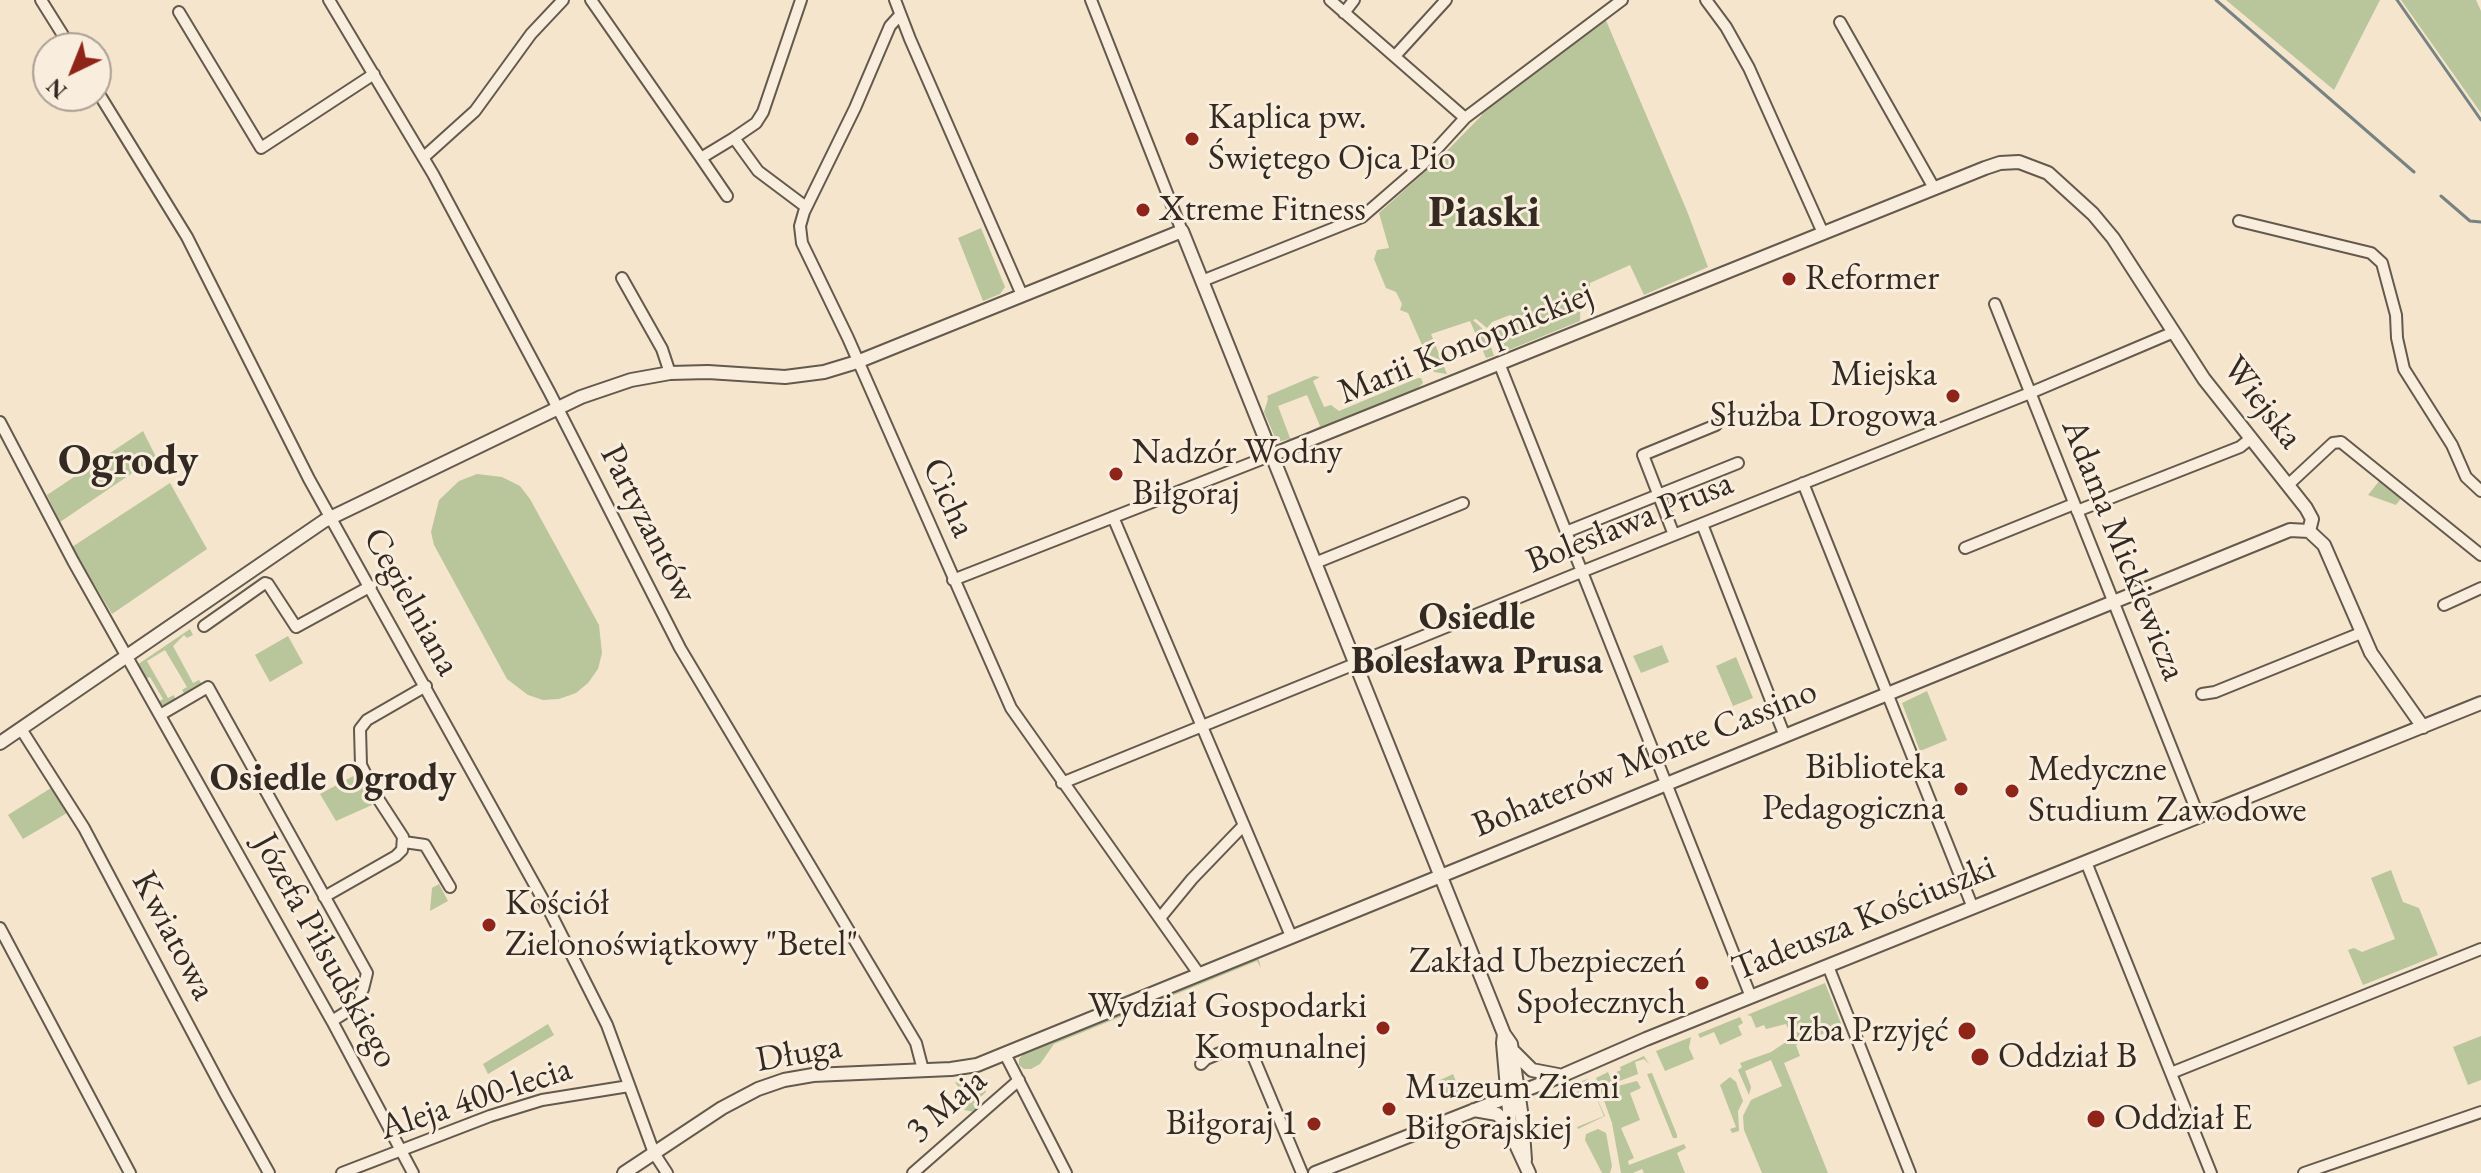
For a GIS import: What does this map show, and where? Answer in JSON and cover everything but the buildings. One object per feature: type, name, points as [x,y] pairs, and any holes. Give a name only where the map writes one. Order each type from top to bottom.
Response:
[{"type":"street","points":[[41,0],[61,32]]},
{"type":"street","name":"Partyzantów","points":[[329,0],[424,157],[558,408],[665,621],[916,1043],[923,1070]]},
{"type":"street","points":[[424,157],[475,111],[531,34],[563,0]]},
{"type":"street","points":[[591,0],[727,196]]},
{"type":"street","points":[[701,158],[756,123],[763,112],[801,0]]},
{"type":"street","points":[[895,0],[1022,295]]},
{"type":"street","points":[[1091,0],[1504,1034],[1514,1052],[1532,1070],[1561,1076]]},
{"type":"street","points":[[1330,0],[1465,118]]},
{"type":"street","points":[[1344,13],[1354,0]]},
{"type":"street","points":[[1395,56],[1446,0]]},
{"type":"street","points":[[1202,281],[1362,217],[1433,155],[1465,118],[1622,0]]},
{"type":"street","points":[[1706,0],[1726,27],[1749,68],[1823,233]]},
{"type":"street","name":"Cicha","points":[[900,15],[890,26],[855,108],[806,207],[800,226],[801,239],[1011,708],[1199,974]]},
{"type":"street","points":[[182,16],[261,148],[374,74]]},
{"type":"street","points":[[1840,22],[1934,188]]},
{"type":"street","name":"Cegielniana","points":[[110,112],[187,237],[309,479],[516,848],[596,1001],[627,1073],[654,1153],[667,1173]]},
{"type":"street","points":[[734,138],[758,171],[806,207]]},
{"type":"street","name":"Wiejska","points":[[2000,163],[2019,162],[2043,170],[2093,214],[2120,247],[2204,379],[2311,516],[2309,531],[2324,545],[2361,633],[2381,670],[2423,727]]},
{"type":"street","name":"Marii Konopnickiej","points":[[953,580],[2000,163]]},
{"type":"street","points":[[2239,221],[2371,253],[2382,263],[2396,315],[2404,369],[2452,445],[2466,477],[2481,491]]},
{"type":"street","points":[[0,743],[331,517],[558,408],[619,383],[670,373],[796,376],[824,372],[857,362],[1182,231]]},
{"type":"street","points":[[622,278],[662,349],[670,373]]},
{"type":"street","name":"Adama Mickiewicza","points":[[1995,304],[2199,817]]},
{"type":"street","name":"Bolesława Prusa","points":[[1062,783],[2030,393],[2174,332]]},
{"type":"street","points":[[1499,363],[1751,997]]},
{"type":"street","name":"Józefa Piłsudskiego","points":[[0,422],[73,561],[332,1021],[413,1173]]},
{"type":"street","points":[[1674,535],[1643,455],[1716,425]]},
{"type":"street","points":[[1965,548],[2237,448],[2250,439]]},
{"type":"street","points":[[2288,485],[2333,443],[2341,442],[2481,555]]},
{"type":"street","points":[[1566,532],[1738,463]]},
{"type":"street","points":[[1803,483],[1973,908]]},
{"type":"street","points":[[1315,563],[1463,503]]},
{"type":"street","points":[[1113,517],[1291,936]]},
{"type":"street","points":[[1659,541],[1668,519]]},
{"type":"street","points":[[1702,524],[1784,734]]},
{"type":"street","name":"Bohaterów Monte Cassino","points":[[1005,1054],[2278,534],[2297,529],[2309,531]]},
{"type":"street","points":[[204,626],[265,583],[296,627],[371,586]]},
{"type":"street","points":[[2444,605],[2481,588]]},
{"type":"street","points":[[2202,694],[2215,692],[2361,633]]},
{"type":"street","points":[[404,842],[361,765],[360,729],[367,720],[426,686]]},
{"type":"street","points":[[160,715],[208,687],[368,976],[351,1009],[332,1021]]},
{"type":"street","name":"Tadeusza Kościuszki","points":[[1315,1173],[2481,703]]},
{"type":"street","name":"Kwiatowa","points":[[21,729],[84,828],[269,1173]]},
{"type":"street","points":[[1160,918],[1244,825]]},
{"type":"street","points":[[404,842],[425,845],[450,887]]},
{"type":"street","points":[[324,897],[398,855],[404,842]]},
{"type":"street","points":[[2086,862],[2211,1173]]},
{"type":"street","points":[[0,928],[130,1173]]},
{"type":"street","points":[[2171,1073],[2481,949]]},
{"type":"street","points":[[1828,966],[1910,1173]]},
{"type":"street","points":[[1504,1034],[1502,1040],[1529,1173]]},
{"type":"street","points":[[1229,1053],[1243,1050],[1256,1060],[1302,1173]]},
{"type":"street","points":[[1514,1052],[1511,1127],[1525,1160]]},
{"type":"street","points":[[1005,1054],[1066,1173]]},
{"type":"street","name":"Długa","points":[[624,1173],[722,1108],[775,1083],[813,1075],[968,1068],[1005,1054]]},
{"type":"street","name":"3 Maja","points":[[913,1173],[1019,1080]]},
{"type":"street","name":"Aleja 400-lecia","points":[[342,1173],[542,1100],[629,1086]]},
{"type":"street","points":[[1471,1110],[1497,1114],[1511,1127]]},
{"type":"street","points":[[2304,1173],[2481,1112]]},
{"type":"green space","points":[[2226,0],[2380,0],[2334,90]]},
{"type":"green space","points":[[2401,0],[2476,0],[2481,11],[2481,113]]},
{"type":"green space","points":[[1605,18],[1708,267],[1644,295],[1630,265],[1590,283],[1590,292],[1581,295],[1580,321],[1499,354],[1490,332],[1520,321],[1519,318],[1510,315],[1492,322],[1487,328],[1473,320],[1486,332],[1494,356],[1486,358],[1470,321],[1431,334],[1447,374],[1434,372],[1408,313],[1400,310],[1402,304],[1396,292],[1386,288],[1374,259],[1377,250],[1389,248],[1379,213],[1439,159],[1482,115],[1481,112]]},
{"type":"green space","points":[[981,228],[1005,287],[1000,294],[983,301],[958,238]]},
{"type":"green space","points":[[1314,376],[1320,377],[1313,381],[1324,407],[1331,405],[1339,411],[1418,378],[1423,383],[1418,388],[1296,438],[1320,426],[1307,395],[1278,406],[1290,438],[1294,438],[1277,442],[1264,412],[1267,396]]},
{"type":"green space","points":[[143,431],[156,457],[60,522],[47,495]]},
{"type":"green space","points":[[477,474],[502,477],[520,486],[599,625],[602,653],[598,669],[576,693],[543,700],[528,695],[507,679],[434,545],[431,532],[439,500],[459,481]]},
{"type":"green space","points":[[2380,480],[2402,497],[2396,505],[2368,495]]},
{"type":"green space","points":[[170,483],[207,549],[112,614],[72,547]]},
{"type":"green space","points":[[190,629],[193,635],[187,638],[184,635],[173,646],[193,683],[199,680],[202,684],[188,694],[184,693],[182,690],[187,687],[165,650],[147,661],[168,698],[174,695],[175,699],[168,705],[162,705],[158,702],[163,699],[150,677],[145,679],[137,665]]},
{"type":"green space","points":[[288,636],[303,663],[270,682],[255,655]]},
{"type":"green space","points":[[1662,645],[1669,662],[1641,673],[1633,656]]},
{"type":"green space","points":[[1736,657],[1753,698],[1733,706],[1716,666]]},
{"type":"green space","points":[[1927,691],[1947,740],[1920,751],[1902,703]]},
{"type":"green space","points":[[357,774],[372,805],[336,821],[320,794]]},
{"type":"green space","points":[[51,788],[67,813],[23,839],[8,815]]},
{"type":"green space","points":[[2391,870],[2403,902],[2419,908],[2438,955],[2363,985],[2348,950],[2354,948],[2362,952],[2395,939],[2371,878]]},
{"type":"green space","points":[[439,884],[448,901],[430,911],[432,888]]},
{"type":"green space","points":[[1258,957],[1261,968],[1257,961],[1054,1044],[1040,1064],[1031,1069],[1019,1065],[1023,1054]]},
{"type":"green space","points":[[1825,983],[1842,1026],[1796,1045],[1800,1056],[1784,1063],[1828,1173],[1762,1173],[1744,1130],[1743,1116],[1751,1100],[1782,1086],[1771,1060],[1745,1071],[1751,1087],[1749,1095],[1738,1070],[1742,1067],[1740,1063],[1771,1052],[1792,1038],[1786,1024],[1756,1028],[1751,1016],[1747,1015]]},
{"type":"green space","points":[[1740,1017],[1743,1023],[1738,1026],[1742,1035],[1720,1045],[1714,1032],[1700,1038],[1698,1034]]},
{"type":"green space","points":[[548,1024],[554,1035],[488,1074],[483,1064]]},
{"type":"green space","points":[[2481,1036],[2481,1080],[2468,1085],[2453,1047]]},
{"type":"green space","points":[[1691,1037],[1689,1048],[1694,1059],[1665,1071],[1656,1051]]},
{"type":"green space","points":[[1644,1056],[1649,1064],[1644,1059],[1635,1062],[1638,1074],[1617,1082],[1614,1073],[1621,1070],[1620,1067]]},
{"type":"green space","points":[[1608,1072],[1614,1087],[1637,1081],[1641,1088],[1630,1093],[1640,1120],[1621,1128],[1634,1158],[1628,1161],[1629,1165],[1684,1144],[1686,1148],[1677,1153],[1685,1173],[1644,1173],[1642,1169],[1621,1173],[1612,1123],[1596,1078]]},
{"type":"green space","points":[[1652,1073],[1677,1138],[1673,1138],[1647,1074]]},
{"type":"green space","points":[[1453,1074],[1460,1091],[1443,1099],[1436,1082]]},
{"type":"green space","points":[[1730,1077],[1736,1082],[1743,1101],[1738,1111],[1739,1131],[1732,1133],[1730,1129],[1736,1127],[1720,1085]]},
{"type":"green space","points":[[1588,1079],[1605,1116],[1578,1129],[1604,1116],[1593,1090],[1578,1096],[1576,1093],[1582,1081]]},
{"type":"green space","points":[[955,1082],[982,1086],[986,1092],[973,1104],[974,1112],[964,1110],[969,1104]]},
{"type":"green space","points":[[1598,1129],[1606,1133],[1612,1166],[1610,1173],[1602,1173],[1585,1140],[1586,1134]]},
{"type":"waterway","points":[[2216,0],[2414,172]]},
{"type":"waterway","points":[[2397,0],[2481,120]]},
{"type":"waterway","points":[[2441,196],[2470,221],[2481,222]]},
{"type":"place","name":"Kaplica pw. Świętego Ojca Pio","points":[[1192,139]]},
{"type":"place","name":"Xtreme Fitness","points":[[1143,210]]},
{"type":"place","name":"Reformer","points":[[1789,279]]},
{"type":"place","name":"Miejska Służba Drogowa","points":[[1953,396]]},
{"type":"place","name":"Nadzór Wodny Biłgoraj","points":[[1116,474]]},
{"type":"place","name":"Biblioteka Pedagogiczna","points":[[1961,789]]},
{"type":"place","name":"Medyczne Studium Zawodowe","points":[[2012,791]]},
{"type":"place","name":"Kościół Zielonoświątkowy \"Betel\"","points":[[489,925]]},
{"type":"place","name":"Zakład Ubezpieczeń Społecznych","points":[[1702,983]]},
{"type":"place","name":"Wydział Gospodarki Komunalnej","points":[[1383,1028]]},
{"type":"place","name":"Izba Przyjęć","points":[[1967,1031]]},
{"type":"place","name":"Oddział B","points":[[1980,1057]]},
{"type":"place","name":"Muzeum Ziemi Biłgorajskiej","points":[[1389,1109]]},
{"type":"place","name":"Oddział E","points":[[2096,1119]]},
{"type":"place","name":"Biłgoraj 1","points":[[1314,1124]]},
{"type":"district","name":"Piaski","points":[[1484,214]]},
{"type":"district","name":"Ogrody","points":[[128,462]]},
{"type":"district","name":"Osiedle Bolesława Prusa","points":[[1477,641]]},
{"type":"district","name":"Osiedle Ogrody","points":[[333,780]]}]
